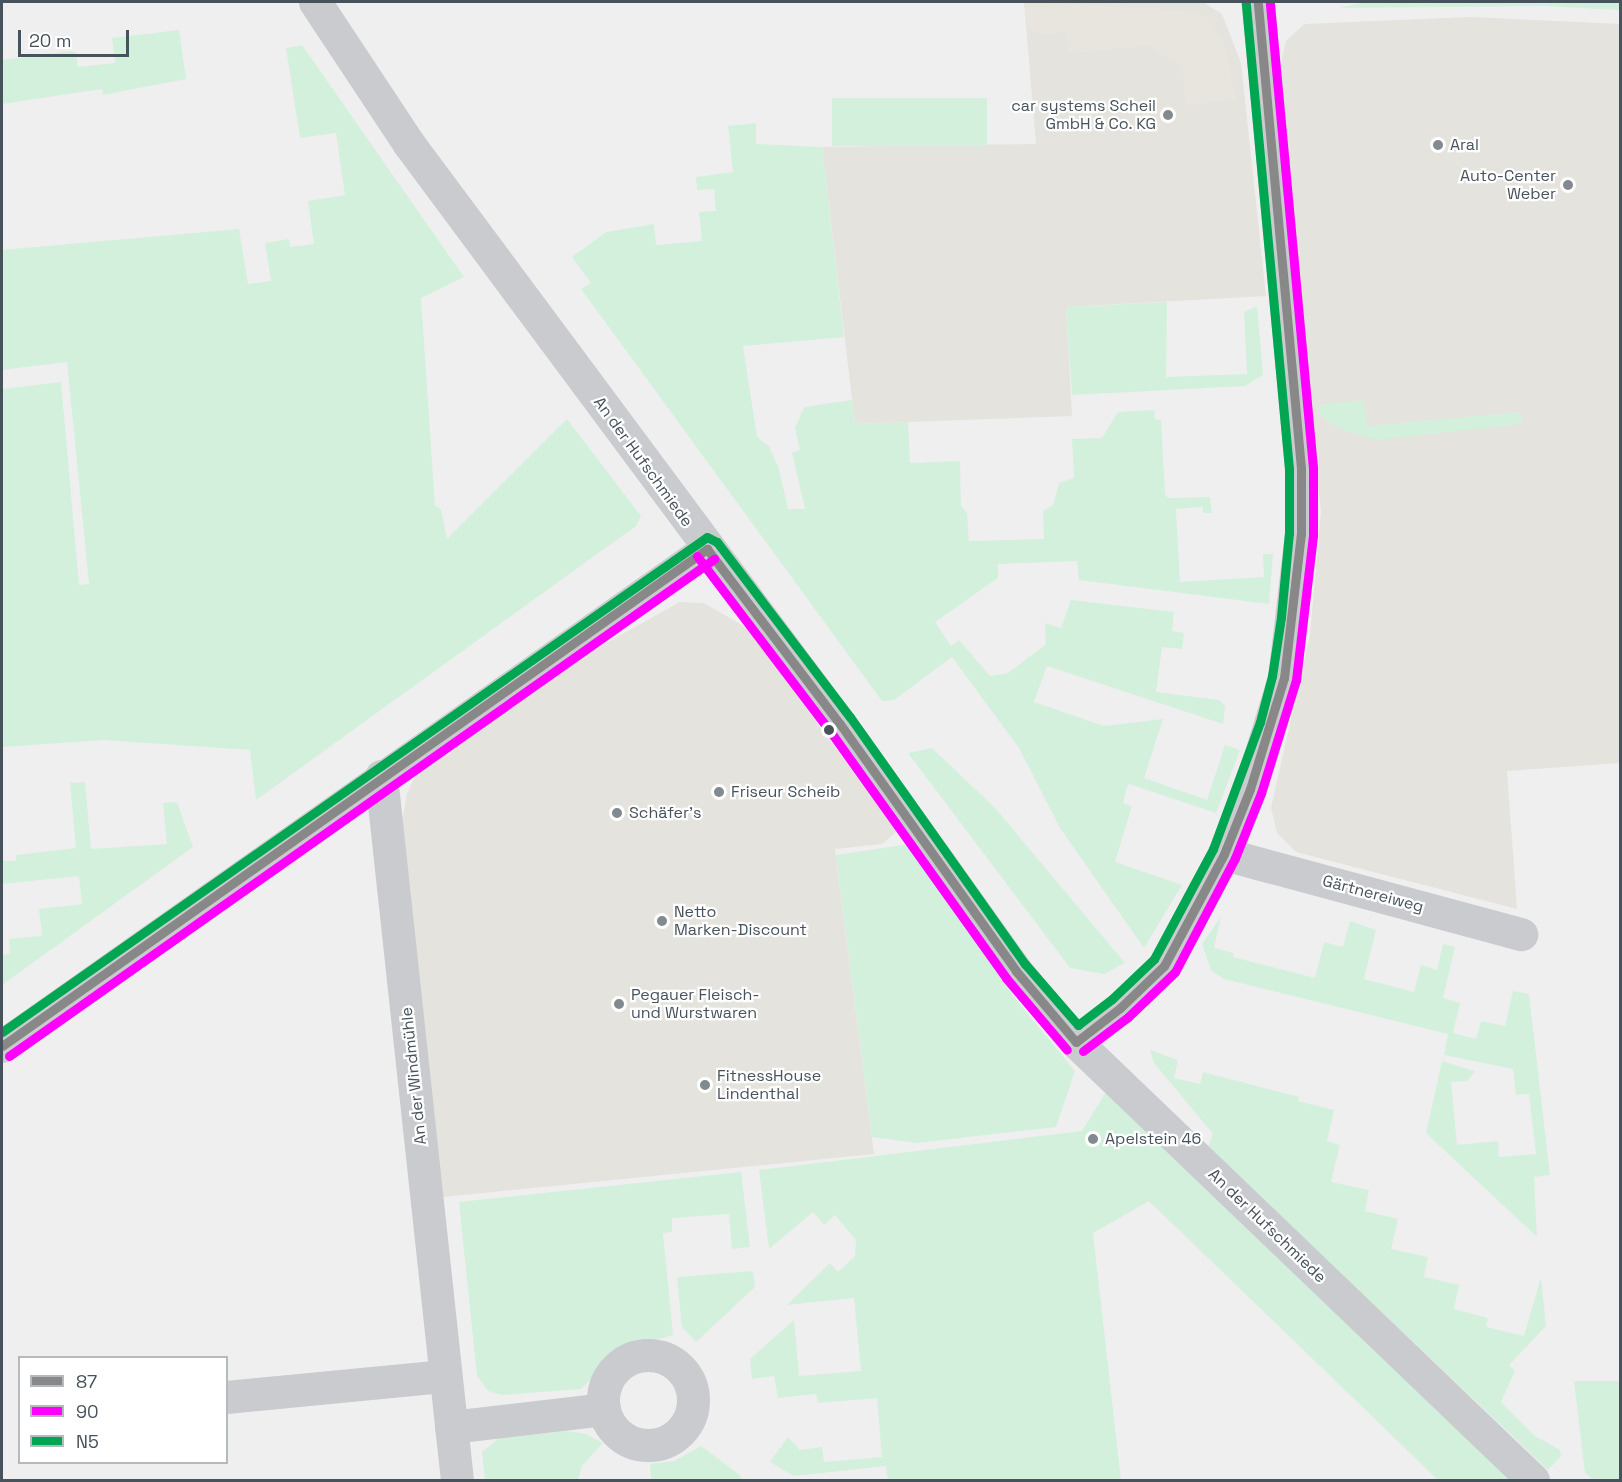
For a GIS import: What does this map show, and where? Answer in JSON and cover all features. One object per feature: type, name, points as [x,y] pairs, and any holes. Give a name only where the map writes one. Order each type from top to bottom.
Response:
[{"type":"street","name":"An der Hufschmiede","points":[[315,2],[409,144],[707,549],[840,723],[1016,971],[1076,1042],[1533,1480]]},
{"type":"street","points":[[1076,1042],[1120,1008],[1164,966],[1224,854],[1250,789],[1284,678],[1301,534],[1301,468],[1258,2]]},
{"type":"street","points":[[2,1046],[381,776],[707,549]]},
{"type":"street","name":"An der Windmühle","points":[[381,776],[457,1480]]},
{"type":"street","name":"Gärtnereiweg","points":[[1224,854],[1521,934]]},
{"type":"street","points":[[228,1397],[446,1376]]},
{"type":"street","points":[[451,1427],[604,1409]]},
{"type":"shaded area","points":[[1024,2],[1203,2],[1222,14],[1241,63],[1266,296],[1066,307],[1072,416],[855,424],[822,147],[1036,144]]},
{"type":"shaded area","points":[[1470,17],[1620,24],[1620,763],[1507,771],[1517,909],[1296,852],[1277,833],[1271,808],[1310,635],[1321,511],[1277,85],[1286,41],[1304,24]]},
{"type":"shaded area","points":[[680,602],[704,603],[747,628],[897,831],[882,844],[835,849],[874,1154],[443,1197],[402,821],[407,794],[416,773],[565,666]]},
{"type":"green space","points":[[1365,2],[1620,2],[1620,10],[1542,6],[1339,8]]},
{"type":"green space","points":[[179,30],[186,79],[103,95],[102,89],[2,104],[2,60],[70,51],[76,52],[78,67],[115,63],[112,38]]},
{"type":"green space","points":[[302,45],[464,277],[421,298],[435,506],[441,509],[447,539],[567,419],[641,516],[636,526],[256,800],[250,750],[104,740],[2,747],[2,389],[61,382],[79,585],[89,584],[67,362],[2,370],[2,250],[239,229],[248,284],[271,281],[265,243],[289,239],[290,247],[314,244],[308,201],[345,195],[336,133],[300,138],[286,48]]},
{"type":"green space","points":[[832,98],[987,98],[987,146],[832,146]]},
{"type":"green space","points":[[756,123],[756,144],[822,147],[844,337],[743,346],[757,437],[769,446],[779,469],[788,509],[805,509],[792,453],[800,450],[795,428],[804,407],[852,400],[855,424],[908,422],[910,463],[960,461],[961,506],[967,513],[969,541],[1044,539],[1043,511],[1053,505],[1059,483],[1074,478],[1072,439],[1102,438],[1118,412],[1154,410],[1155,419],[1161,420],[1165,494],[1168,498],[1210,497],[1212,513],[1203,513],[1203,507],[1176,509],[1180,582],[1264,577],[1263,554],[1273,554],[1269,604],[1079,580],[1077,561],[998,564],[998,578],[935,622],[951,646],[959,640],[990,676],[1008,673],[1046,644],[1045,623],[1061,628],[1071,600],[1174,612],[1172,631],[1184,633],[1182,649],[1162,647],[1156,692],[1219,700],[1225,706],[1223,724],[1047,666],[1034,702],[1104,726],[1163,719],[1144,778],[1207,800],[1225,745],[1240,750],[1216,813],[1129,784],[1127,787],[1123,803],[1132,806],[1115,862],[1182,885],[1144,948],[1060,828],[1019,748],[952,657],[894,700],[882,701],[581,289],[591,283],[572,257],[606,232],[654,224],[656,245],[702,241],[699,212],[716,211],[714,189],[697,190],[696,177],[733,172],[728,126]]},
{"type":"green space","points":[[1167,302],[1166,377],[1247,374],[1244,312],[1257,306],[1263,375],[1245,386],[1072,395],[1066,307]]},
{"type":"green space","points":[[1363,400],[1367,426],[1521,412],[1522,424],[1376,440],[1337,428],[1321,416],[1319,405]]},
{"type":"green space","points":[[932,748],[996,809],[1125,963],[1104,974],[1070,968],[908,753]]},
{"type":"green space","points":[[85,782],[91,849],[167,844],[163,803],[177,802],[193,847],[2,985],[2,955],[10,954],[9,939],[42,936],[39,909],[82,904],[79,876],[2,884],[2,861],[16,861],[16,855],[76,848],[70,783]]},
{"type":"green space","points":[[909,844],[1014,997],[1075,1071],[1056,1127],[917,1143],[872,1137],[836,855]]},
{"type":"green space","points":[[1221,917],[1214,948],[1234,953],[1233,957],[1315,978],[1324,942],[1343,947],[1350,921],[1376,930],[1364,979],[1414,992],[1421,965],[1437,970],[1443,944],[1455,947],[1443,998],[1460,1003],[1453,1033],[1476,1039],[1481,1021],[1505,1026],[1513,991],[1529,994],[1550,1175],[1534,1177],[1537,1237],[1426,1133],[1442,1061],[1475,1071],[1467,1081],[1451,1082],[1457,1145],[1498,1141],[1499,1157],[1536,1154],[1529,1094],[1516,1095],[1513,1069],[1444,1055],[1448,1034],[1224,979],[1211,970],[1202,944]]},
{"type":"green space","points":[[1150,1050],[1178,1060],[1174,1078],[1200,1084],[1203,1072],[1299,1097],[1298,1101],[1334,1110],[1327,1141],[1340,1145],[1331,1182],[1369,1190],[1365,1211],[1398,1219],[1391,1249],[1428,1257],[1424,1277],[1459,1285],[1454,1309],[1488,1318],[1486,1327],[1524,1336],[1541,1277],[1546,1326],[1509,1365],[1515,1371],[1501,1402],[1535,1436],[1560,1450],[1561,1456],[1548,1470],[1208,1147],[1213,1134],[1154,1063]]},
{"type":"green space","points":[[1106,1092],[1512,1480],[1438,1480],[1149,1201],[1093,1233],[1121,1480],[888,1480],[886,1466],[794,1476],[770,1462],[788,1437],[800,1450],[822,1447],[824,1462],[882,1457],[877,1398],[818,1403],[816,1394],[778,1398],[774,1376],[752,1379],[750,1359],[794,1320],[799,1376],[861,1371],[854,1298],[787,1305],[830,1263],[838,1272],[855,1256],[856,1240],[835,1215],[824,1225],[813,1212],[769,1249],[759,1170],[1082,1131]]},
{"type":"green space","points":[[741,1172],[750,1247],[732,1249],[729,1214],[672,1218],[672,1232],[663,1233],[673,1335],[622,1349],[581,1389],[502,1395],[488,1391],[477,1376],[459,1202]]},
{"type":"green space","points":[[753,1271],[755,1287],[696,1342],[682,1327],[677,1277]]},
{"type":"green space","points":[[1574,1381],[1620,1381],[1620,1480],[1593,1480],[1585,1473]]},
{"type":"green space","points":[[567,1431],[586,1434],[603,1443],[582,1466],[578,1480],[485,1480],[482,1452],[499,1438]]},
{"type":"green space","points":[[701,1446],[740,1475],[741,1480],[651,1480],[650,1464],[674,1461]]},
{"type":"sand","points":[[1024,2],[1195,11],[1207,17],[1224,41],[1236,100],[1186,105],[1182,67],[1148,46],[1069,53],[1066,32],[1044,34],[1027,28]]},
{"type":"transit line","name":"87","points":[[1076,1042],[1120,1008],[1164,966],[1224,854],[1250,789],[1284,678],[1301,534],[1301,468],[1258,2]]},
{"type":"transit line","name":"90","points":[[1083,1051],[1128,1017],[1175,972],[1235,858],[1261,793],[1296,680],[1313,535],[1313,468],[1270,2]]},
{"type":"transit line","name":"N5","points":[[2,1032],[707,537],[717,542],[850,717],[1025,964],[1078,1025],[1112,999],[1154,959],[1213,849],[1260,722],[1272,676],[1281,617],[1289,533],[1289,469],[1246,3]]},
{"type":"transit line","name":"87","points":[[707,549],[840,724],[1016,971],[1076,1042]]},
{"type":"transit line","name":"87","points":[[2,1046],[707,549]]},
{"type":"transit line","name":"90","points":[[697,556],[830,731],[1006,978],[1067,1050]]},
{"type":"transit line","name":"90","points":[[9,1056],[714,559]]},
{"type":"place","name":"car systems Scheil GmbH & Co. KG","points":[[1168,115]]},
{"type":"place","name":"Aral","points":[[1438,145]]},
{"type":"place","name":"Auto-Center Weber","points":[[1568,185]]},
{"type":"place","name":"Friseur Scheib","points":[[719,792]]},
{"type":"place","name":"Schäfer's","points":[[617,813]]},
{"type":"place","name":"Netto Marken-Discount","points":[[662,921]]},
{"type":"place","name":"Pegauer Fleisch- und Wurstwaren","points":[[619,1004]]},
{"type":"place","name":"FitnessHouse Lindenthal","points":[[705,1085]]},
{"type":"place","name":"Apelstein 46","points":[[1093,1139]]}]
